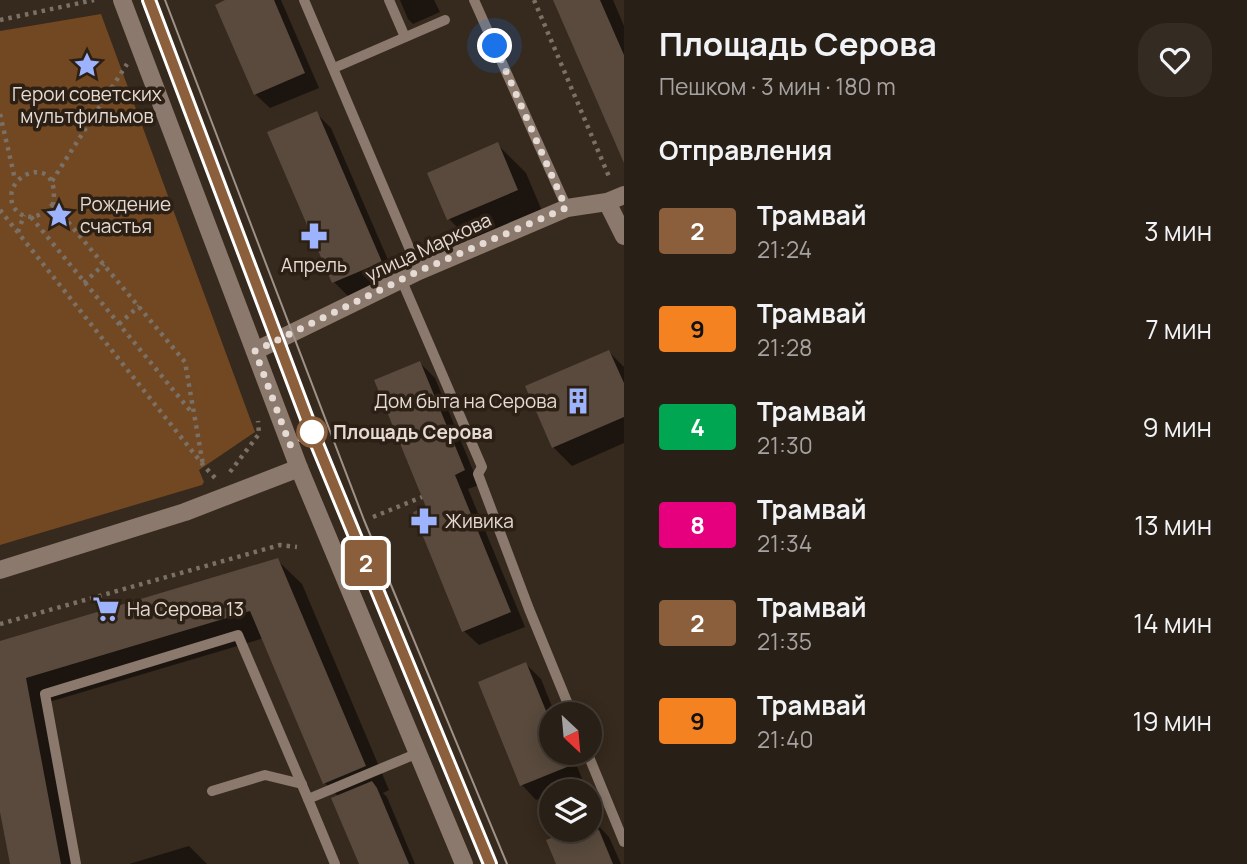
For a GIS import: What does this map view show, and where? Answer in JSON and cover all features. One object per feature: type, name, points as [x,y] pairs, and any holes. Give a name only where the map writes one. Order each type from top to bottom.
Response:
[{"type":"street","points":[[122,0],[299,468],[464,864]]},
{"type":"street","points":[[616,199],[624,236]]},
{"type":"street","name":"улица Маркова","points":[[255,351],[419,271],[566,208],[616,199]]},
{"type":"street","points":[[0,570],[185,512],[299,468]]},
{"type":"lane","points":[[304,0],[419,271]]},
{"type":"lane","points":[[389,0],[405,37]]},
{"type":"lane","points":[[474,0],[566,208]]},
{"type":"lane","points":[[334,68],[445,20]]},
{"type":"lane","points":[[402,281],[482,467],[478,474],[567,702]]},
{"type":"lane","points":[[76,864],[45,694],[239,635],[335,864]]},
{"type":"lane","points":[[308,799],[418,753]]},
{"type":"lane","points":[[592,765],[624,842]]},
{"type":"lane","points":[[212,792],[265,775],[302,784]]},
{"type":"path","points":[[0,20],[94,0]]},
{"type":"path","points":[[534,0],[616,199]]},
{"type":"path","points":[[52,181],[126,64],[142,53]]},
{"type":"path","points":[[126,64],[131,77]]},
{"type":"path","points":[[0,114],[15,179]]},
{"type":"path","points":[[31,218],[45,214],[53,204],[55,192],[52,181],[39,172],[25,172],[15,179],[9,189],[10,203],[18,213],[31,218],[193,415]]},
{"type":"path","points":[[53,204],[185,362],[204,466]]},
{"type":"path","points":[[0,210],[220,483]]},
{"type":"path","points":[[18,233],[24,215]]},
{"type":"path","points":[[84,283],[104,264]]},
{"type":"path","points":[[119,324],[139,306]]},
{"type":"path","points":[[227,475],[259,434],[253,408]]},
{"type":"path","points":[[373,517],[422,497]]},
{"type":"path","points":[[0,624],[280,545],[296,547]]},
{"type":"shaded area","points":[[101,14],[255,432],[199,470],[204,482],[202,485],[0,545],[0,31]]},
{"type":"building","points":[[225,0],[274,0],[305,73],[254,95],[215,5]]},
{"type":"building","points":[[553,0],[600,0],[624,55],[624,163]]},
{"type":"building","points":[[317,111],[382,262],[332,283],[267,132]]},
{"type":"building","points":[[498,142],[518,190],[447,220],[427,173]]},
{"type":"building","name":"Дом быта на Серова","points":[[609,350],[624,383],[624,417],[552,448],[525,386]]},
{"type":"building","points":[[420,361],[465,470],[455,475],[511,612],[462,632],[413,512],[426,507],[374,380]]},
{"type":"building","points":[[278,558],[366,766],[323,784],[250,611],[26,678],[61,864],[10,864],[0,812],[0,641]]},
{"type":"building","points":[[526,662],[542,702],[539,702],[539,765],[572,765],[520,786],[478,682]]},
{"type":"building","points":[[372,781],[409,864],[359,864],[331,798]]},
{"type":"building","points":[[602,837],[613,864],[556,864],[547,842],[602,842]]},
{"type":"tram line","points":[[149,0],[312,432],[490,864]]},
{"type":"tram line","name":"2","points":[[149,0],[312,432],[490,864]]},
{"type":"tram line","points":[[165,0],[364,520],[507,864]]},
{"type":"place","name":"Герои советских мультфильмов","points":[[87,65]]},
{"type":"place","name":"Рождение счастья","points":[[59,215]]},
{"type":"place","name":"Апрель","points":[[314,236]]},
{"type":"place","name":"Дом быта на Серова","points":[[578,401]]},
{"type":"place","name":"Площадь Серова","points":[[312,432]]},
{"type":"place","name":"Живика","points":[[424,521]]},
{"type":"place","name":"На Серова 13","points":[[106,609]]},
{"type":"route","points":[[312,432],[290,445],[255,351],[419,271],[566,208],[495,46]]}]
